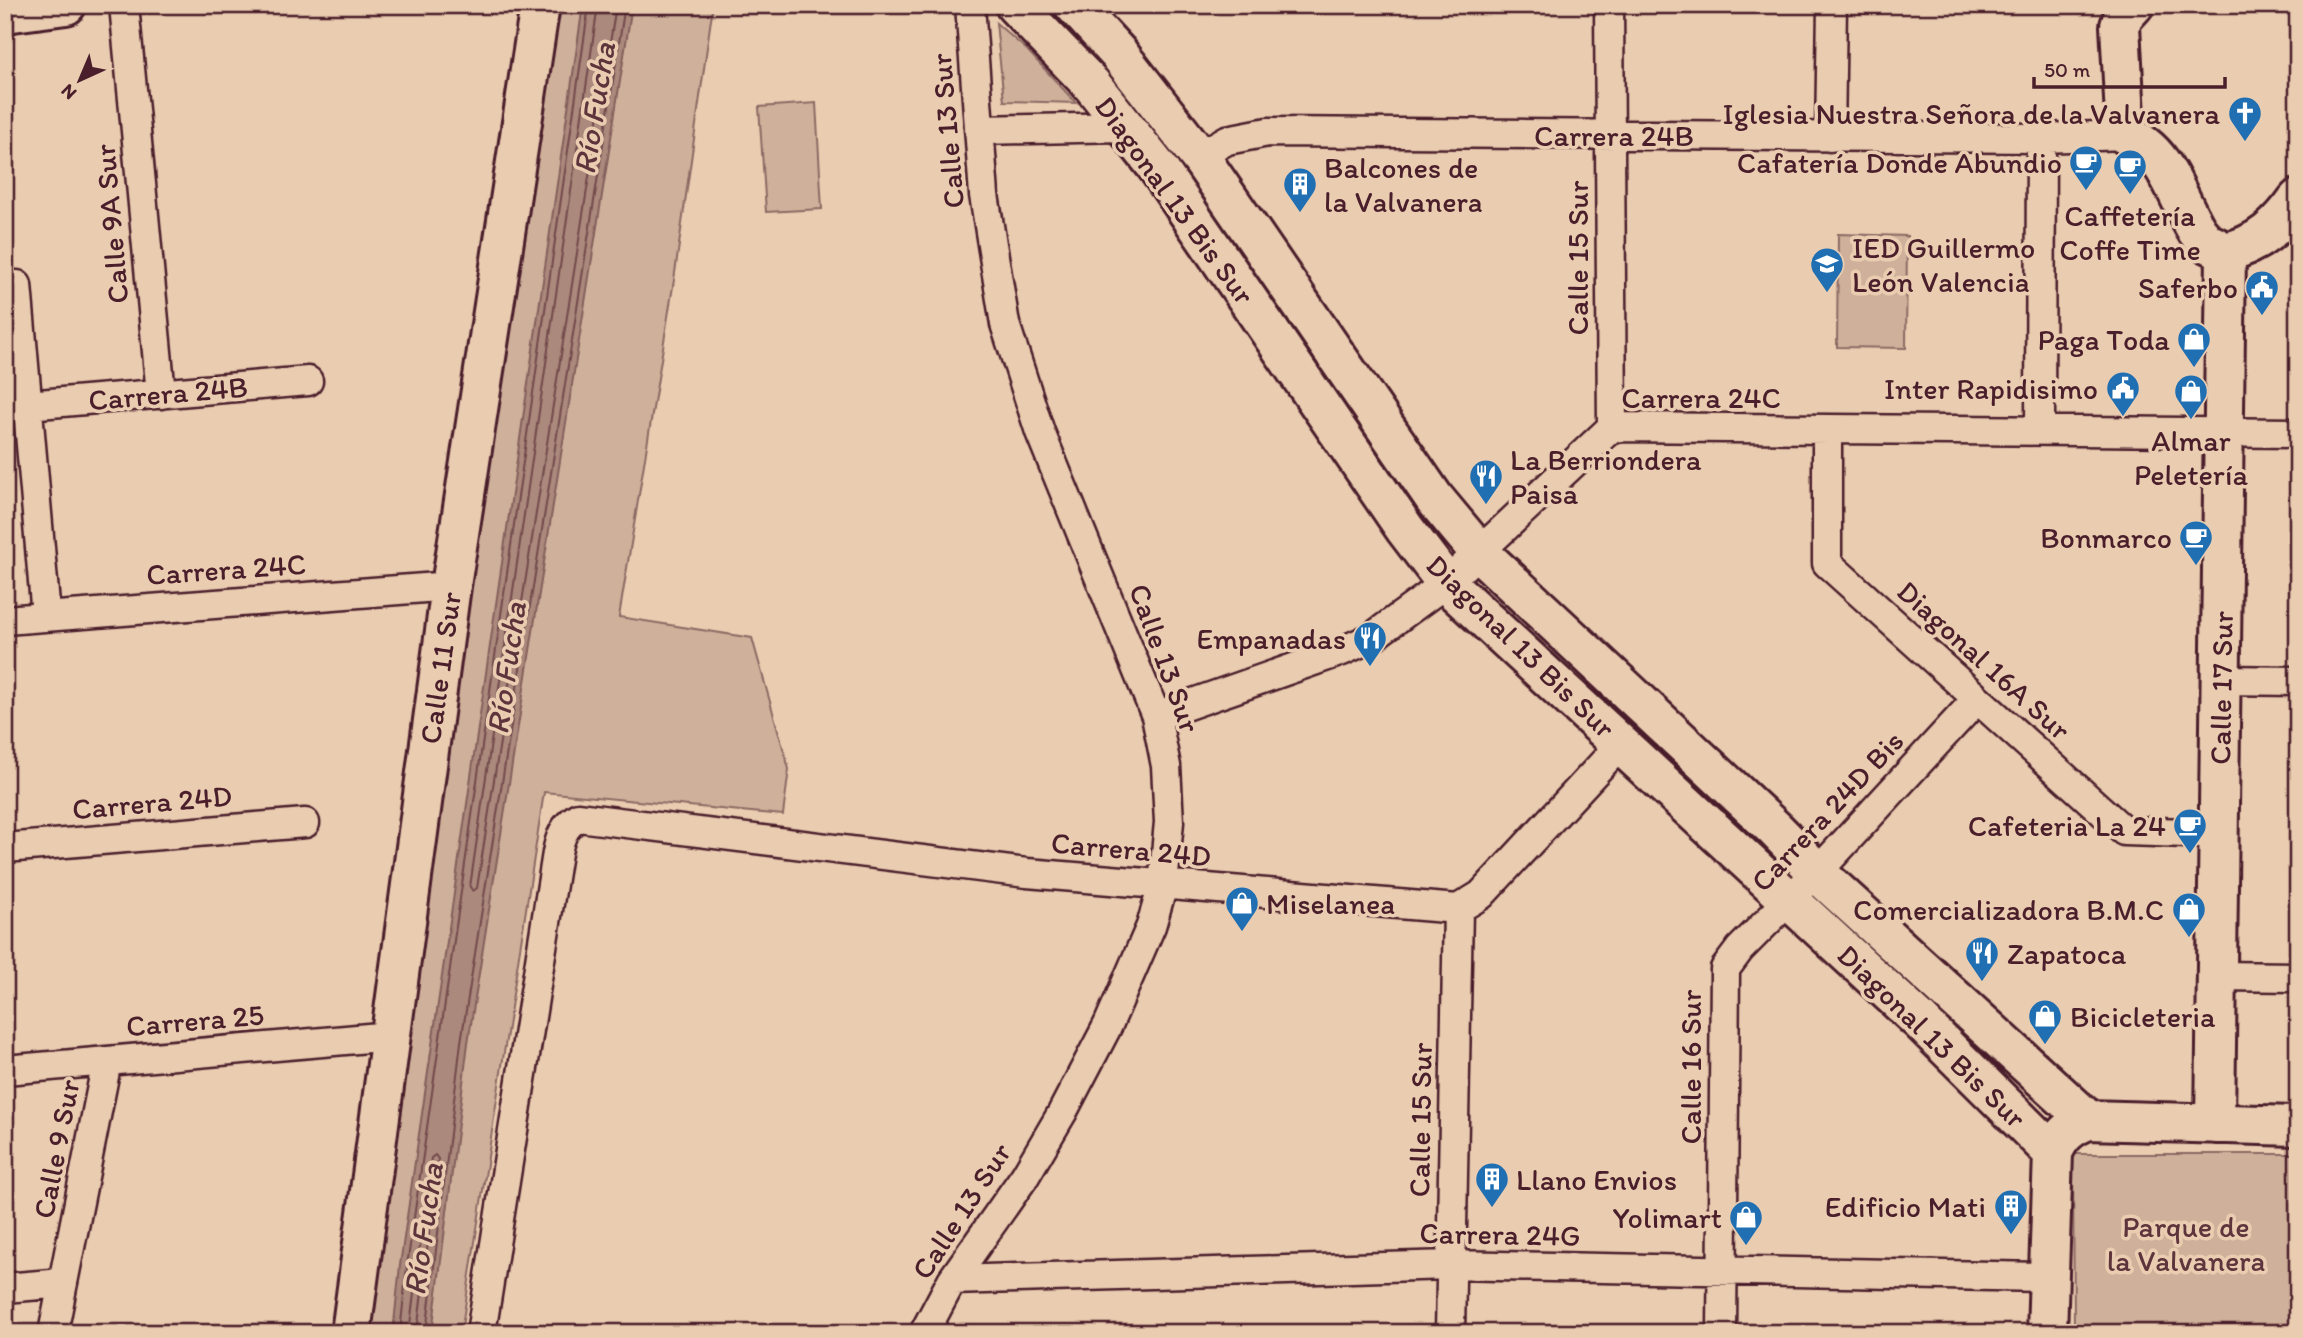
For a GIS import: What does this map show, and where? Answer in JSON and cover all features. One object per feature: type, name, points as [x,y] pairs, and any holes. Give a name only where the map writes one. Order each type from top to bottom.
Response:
[{"type":"street","points":[[5,13],[66,5]]},
{"type":"street","name":"Calle 9A Sur","points":[[124,5],[161,394]]},
{"type":"street","name":"Calle 11 Sur","points":[[351,1333],[451,586],[540,5]]},
{"type":"street","name":"Calle 13 Sur","points":[[923,1333],[952,1280],[1025,1176],[1062,1114],[1132,975],[1163,885],[1169,822],[1166,766],[1156,716],[1040,432],[1017,365],[995,273],[979,130],[970,5]]},
{"type":"street","name":"Diagonal 13 Bis Sur","points":[[1015,5],[1051,41],[1157,167],[1405,529],[1446,583],[1918,1019],[2053,1153]]},
{"type":"street","name":"Diagonal 13 Bis Sur","points":[[1074,5],[1125,61],[1199,156],[1434,498],[1479,552],[1775,829],[1817,873],[2088,1120]]},
{"type":"street","name":"Calle 15 Sur","points":[[1609,5],[1612,427]]},
{"type":"street","points":[[1830,137],[1832,5]]},
{"type":"street","points":[[2134,5],[2123,17],[2120,26],[2126,135],[2141,141],[2157,155],[2197,231],[2206,242],[2226,252],[2257,241],[2298,199]]},
{"type":"street","points":[[979,130],[1125,127]]},
{"type":"street","name":"Carrera 24B","points":[[1199,156],[1227,141],[1268,132],[2041,138],[2126,135]]},
{"type":"street","points":[[2040,429],[2041,138]]},
{"type":"street","name":"Calle 17 Sur","points":[[2215,1124],[2226,252]]},
{"type":"street","points":[[11,286],[27,405],[46,616]]},
{"type":"street","points":[[1298,373],[1332,348]]},
{"type":"street","name":"Carrera 24B","points":[[27,405],[308,381]]},
{"type":"street","name":"Carrera 24C","points":[[1156,716],[1342,651],[1371,638],[1446,583],[1612,427],[1827,431],[2040,429],[2298,433]]},
{"type":"street","name":"Diagonal 16A Sur","points":[[1827,431],[1827,563],[2124,831],[2219,834]]},
{"type":"street","name":"Carrera 24C","points":[[5,620],[451,586]]},
{"type":"street","points":[[2222,680],[2298,681]]},
{"type":"street","name":"Carrera 24D Bis","points":[[1724,969],[1978,699]]},
{"type":"street","points":[[1458,909],[1481,895],[1621,744]]},
{"type":"street","name":"Carrera 24D","points":[[481,1333],[557,853],[561,836],[569,822],[589,816],[1027,873],[1458,909]]},
{"type":"street","name":"Carrera 24D","points":[[5,848],[305,823]]},
{"type":"street","name":"Calle 15 Sur","points":[[1450,1333],[1458,909]]},
{"type":"street","name":"Calle 16 Sur","points":[[1722,1333],[1724,969]]},
{"type":"street","points":[[2217,976],[2298,977]]},
{"type":"street","name":"Carrera 25","points":[[5,1070],[391,1036]]},
{"type":"street","name":"Calle 9 Sur","points":[[53,1333],[107,1061]]},
{"type":"street","points":[[2047,1333],[2053,1153],[2062,1136],[2072,1126],[2088,1120],[2298,1126]]},
{"type":"street","name":"Carrera 24G","points":[[952,1280],[1450,1265],[2048,1278]]},
{"type":"street","points":[[5,1288],[63,1283]]},
{"type":"green space","points":[[561,5],[713,5],[674,280],[619,617],[752,638],[789,769],[783,815],[544,792],[461,1333],[366,1333],[448,690]]},
{"type":"green space","points":[[996,23],[1027,50],[1076,103],[1004,101]]},
{"type":"green space","points":[[816,103],[822,209],[766,212],[759,107]]},
{"type":"green space","points":[[1838,234],[1907,236],[1906,348],[1837,347]]},
{"type":"green space","points":[[1332,369],[1449,534],[1433,545],[1316,380]]},
{"type":"green space","points":[[1489,580],[1789,861],[1775,876],[1475,595]]},
{"type":"green space","name":"Parque de la Valvanera","points":[[2073,1154],[2298,1154],[2298,1333],[2074,1333]]},
{"type":"water","name":"Río Fucha","points":[[583,5],[632,5],[468,1043],[432,1333],[393,1333],[400,1265]]},
{"type":"place","name":"Iglesia Nuestra Señora de la Valvanera","points":[[2245,143]]},
{"type":"place","name":"Cafatería Donde Abundio","points":[[2086,192]]},
{"type":"place","name":"Caffetería Coffe Time","points":[[2130,196]]},
{"type":"place","name":"Balcones de la Valvanera","points":[[1300,214]]},
{"type":"place","name":"IED Guillermo León Valencia","points":[[1827,294]]},
{"type":"place","name":"Saferbo","points":[[2262,317]]},
{"type":"place","name":"Paga Toda","points":[[2194,369]]},
{"type":"place","name":"Inter Rapidisimo","points":[[2123,418]]},
{"type":"place","name":"Almar Peletería","points":[[2191,421]]},
{"type":"place","name":"La Berriondera Paisa","points":[[1486,506]]},
{"type":"place","name":"Bonmarco","points":[[2196,567]]},
{"type":"place","name":"Empanadas","points":[[1370,668]]},
{"type":"place","name":"Cafeteria La 24","points":[[2190,855]]},
{"type":"place","name":"Miselanea","points":[[1242,933]]},
{"type":"place","name":"Comercializadora B.M.C","points":[[2189,939]]},
{"type":"place","name":"Zapatoca","points":[[1982,983]]},
{"type":"place","name":"Bicicleteria","points":[[2045,1046]]},
{"type":"place","name":"Llano Envios","points":[[1492,1209]]},
{"type":"place","name":"Edificio Mati","points":[[2011,1236]]},
{"type":"place","name":"Yolimart","points":[[1746,1247]]}]
